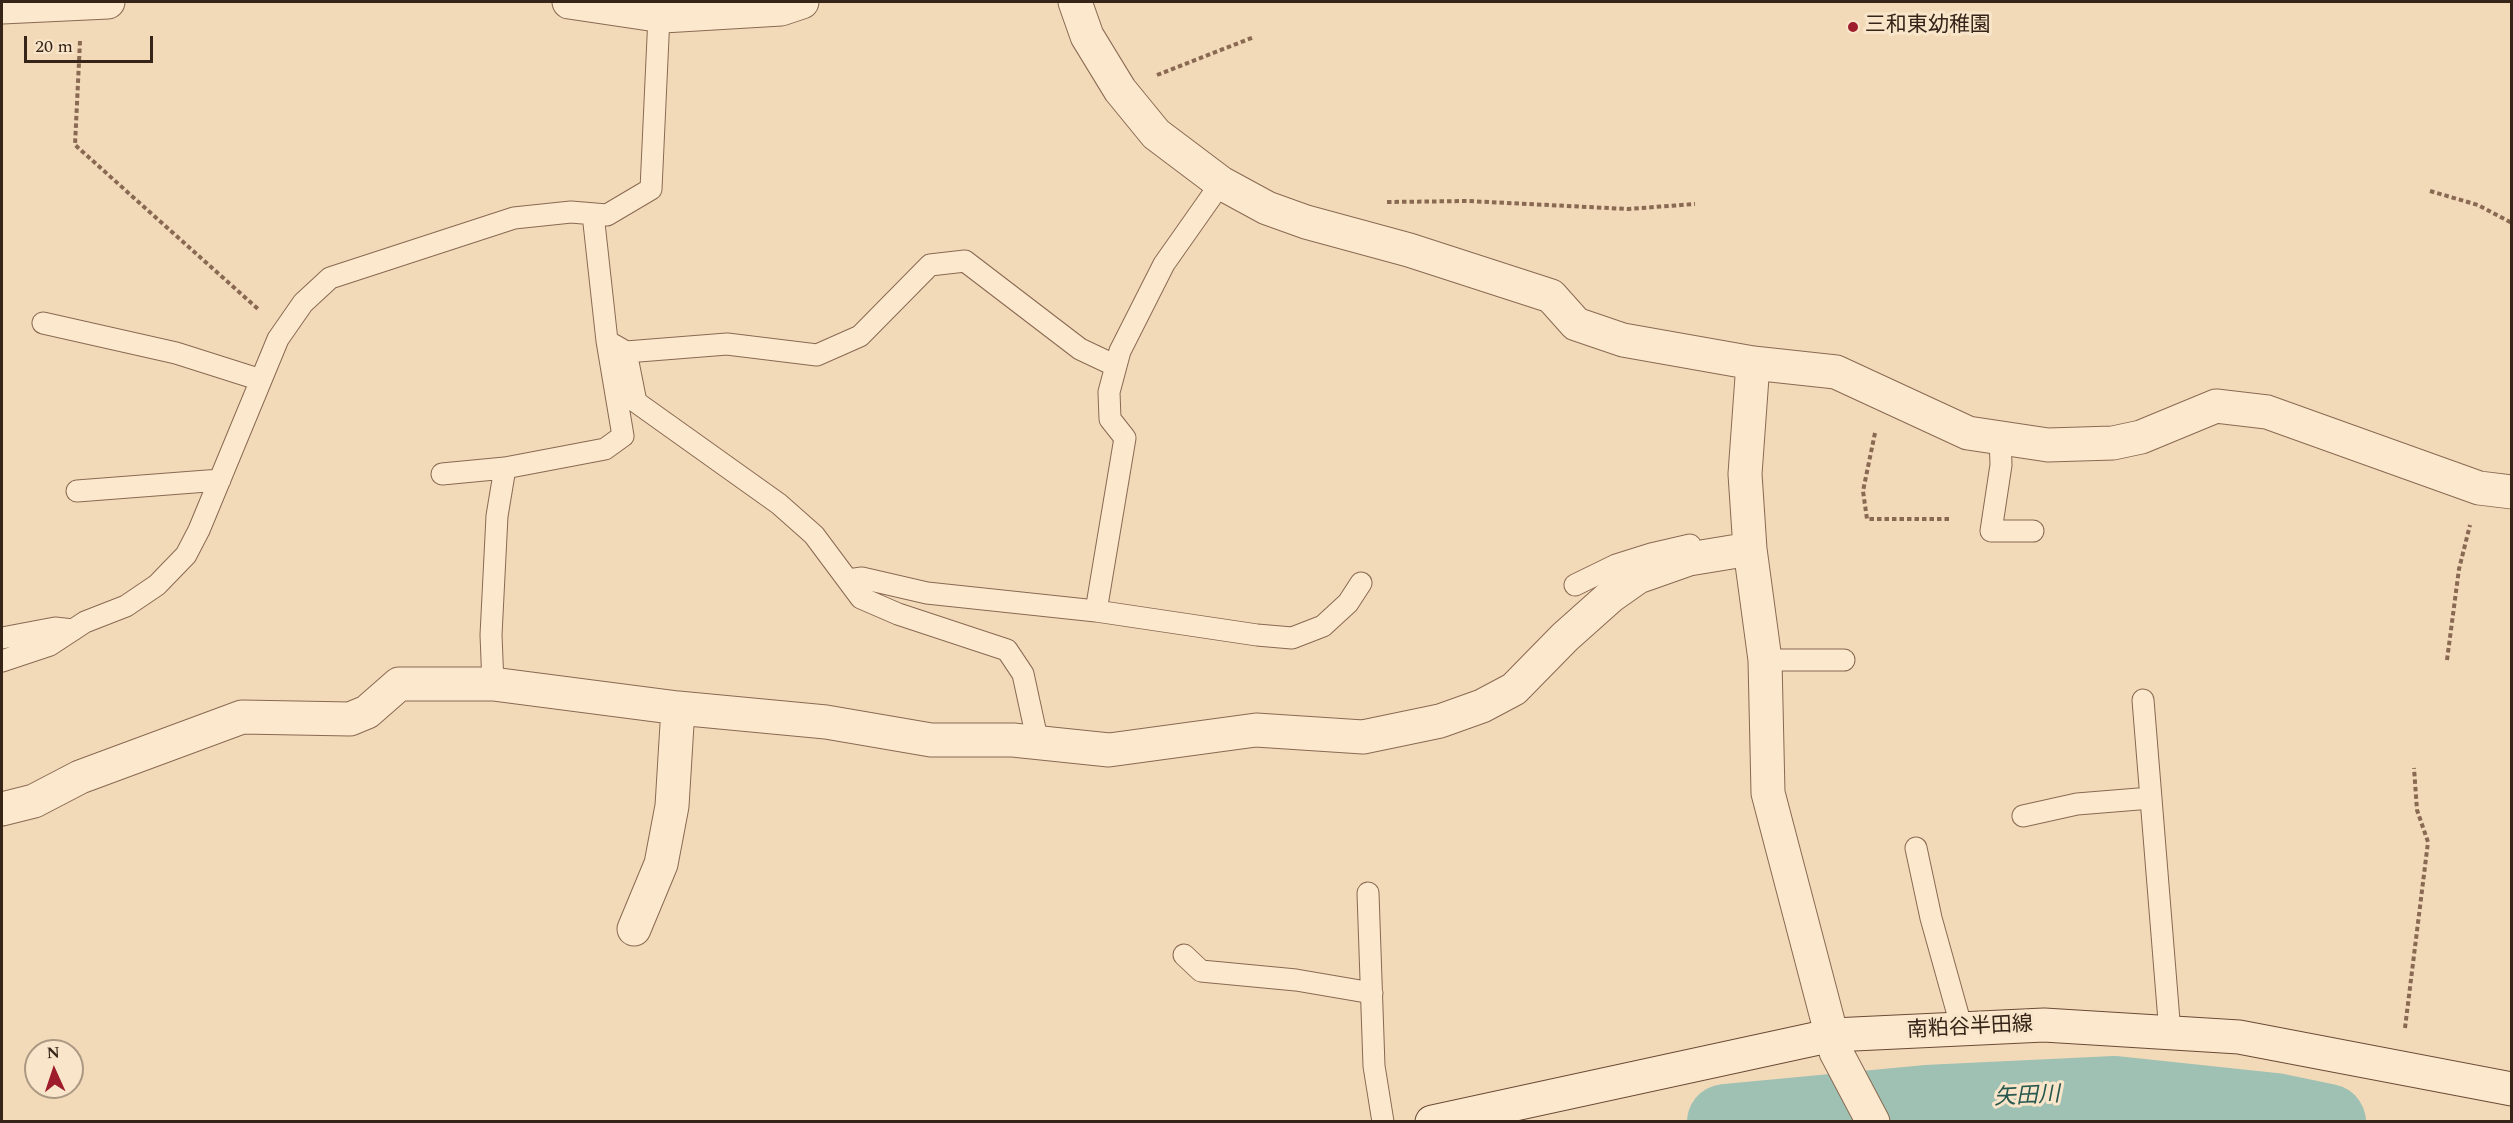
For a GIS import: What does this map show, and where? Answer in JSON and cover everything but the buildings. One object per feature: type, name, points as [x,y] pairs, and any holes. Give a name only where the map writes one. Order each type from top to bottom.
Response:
[{"type":"street","points":[[569,2],[659,16],[781,9],[802,2]]},
{"type":"street","points":[[1076,2],[1087,36],[1120,90],[1156,134],[1221,183],[1267,208],[1305,222],[1408,250],[1551,296],[1576,324],[1623,340],[1754,363],[1836,372],[1968,433],[2048,445],[2113,443],[2141,437],[2216,406],[2267,412],[2479,488],[2511,492]]},
{"type":"street","points":[[2,7],[95,3]]},
{"type":"street","points":[[1754,363],[1745,474],[1749,542],[1765,660],[1768,794],[1835,1043],[1873,1122]]},
{"type":"street","points":[[2,809],[34,801],[80,777],[242,717],[350,719],[367,712],[399,684],[493,684],[678,708],[826,722],[931,740],[1013,740],[1109,750],[1256,730],[1363,737],[1440,722],[1482,706],[1514,689],[1564,636],[1611,596],[1638,577],[1689,559],[1749,542]]},
{"type":"street","points":[[634,929],[661,864],[668,829],[672,806],[678,708]]},
{"type":"street","name":"南粕谷半田線","points":[[1432,1122],[1835,1043],[1962,1029],[2044,1025],[2239,1037],[2511,1089]]},
{"type":"lane","points":[[2,661],[50,645],[85,622],[126,606],[158,585],[186,555],[220,480],[278,339],[303,303],[330,278],[514,218],[571,212],[607,215],[651,189],[659,16]]},
{"type":"lane","points":[[1096,611],[1125,438],[1110,418],[1109,392],[1120,351],[1164,264],[1221,183]]},
{"type":"lane","points":[[442,474],[505,468],[606,448],[623,436],[607,342],[593,214]]},
{"type":"lane","points":[[607,342],[626,352],[727,344],[817,356],[860,336],[930,265],[964,261],[1080,349],[1116,366]]},
{"type":"lane","points":[[43,322],[176,353],[261,380]]},
{"type":"lane","points":[[626,352],[636,402],[779,504],[814,535],[861,598],[898,614],[1007,650],[1023,674],[1038,742]]},
{"type":"lane","points":[[2001,438],[2001,465],[1991,531],[2033,531]]},
{"type":"lane","points":[[493,684],[491,635],[497,516],[505,468]]},
{"type":"lane","points":[[77,491],[220,480]]},
{"type":"lane","points":[[1575,585],[1616,565],[1651,554],[1749,542]]},
{"type":"lane","points":[[848,580],[862,578],[927,593],[1096,611],[1257,636],[1292,638],[1323,626],[1348,603],[1361,583]]},
{"type":"lane","points":[[2,638],[55,628],[74,630]]},
{"type":"lane","points":[[1765,660],[1844,660]]},
{"type":"lane","points":[[2143,700],[2170,1033]]},
{"type":"lane","points":[[2023,816],[2077,804],[2151,798]]},
{"type":"lane","points":[[1916,848],[1930,918],[1962,1029]]},
{"type":"lane","points":[[1368,893],[1374,1066],[1383,1122]]},
{"type":"lane","points":[[1184,955],[1201,971],[1296,980],[1372,993]]},
{"type":"path","points":[[95,3],[75,145],[248,302],[286,328]]},
{"type":"path","points":[[1120,90],[1254,37]]},
{"type":"path","points":[[2430,191],[2478,205],[2511,223]]},
{"type":"path","points":[[1376,202],[1469,201],[1628,209],[1695,204]]},
{"type":"path","points":[[2447,660],[2459,569],[2479,488]]},
{"type":"path","points":[[2400,1068],[2427,842],[2417,810],[2414,768]]},
{"type":"waterway","name":"矢田川","points":[[1725,1122],[1926,1103],[2115,1094],[2275,1111],[2328,1122]]},
{"type":"place","name":"三和東幼稚園","points":[[1853,27]]}]
